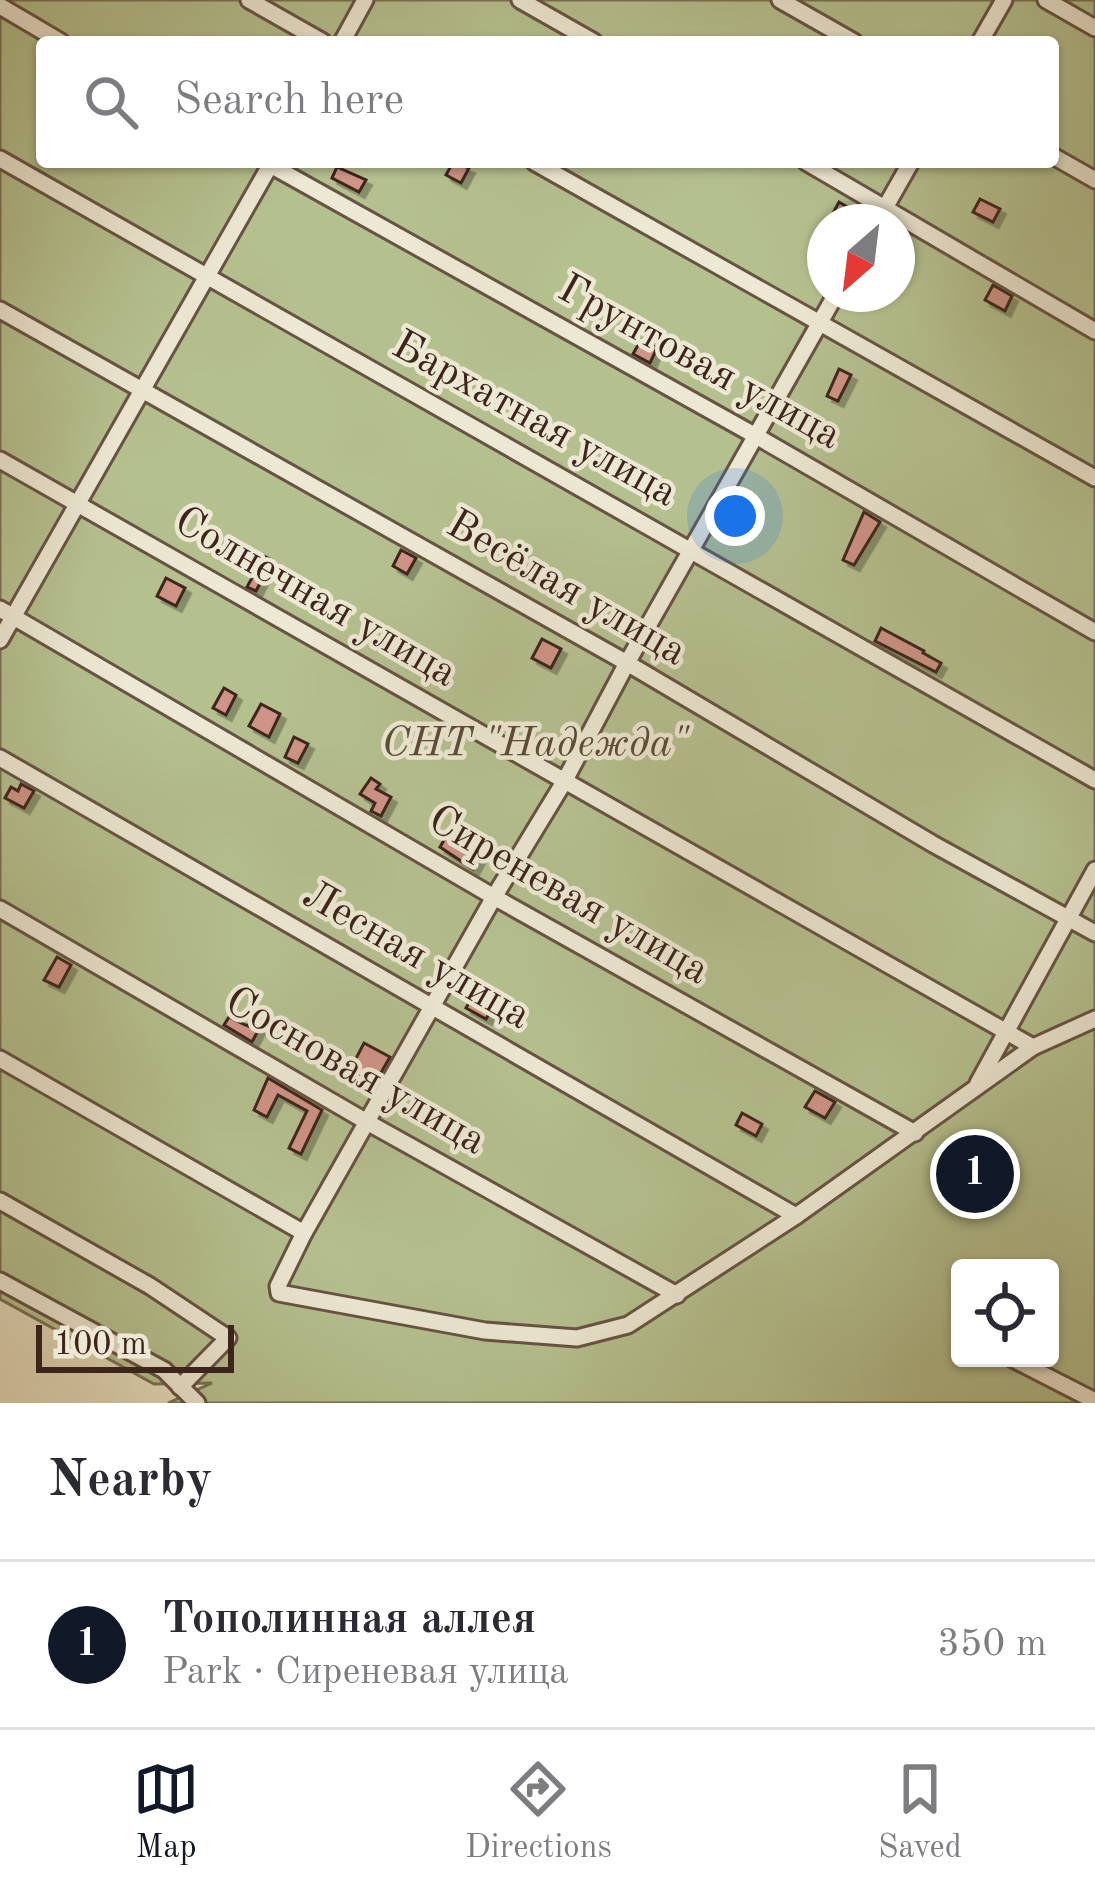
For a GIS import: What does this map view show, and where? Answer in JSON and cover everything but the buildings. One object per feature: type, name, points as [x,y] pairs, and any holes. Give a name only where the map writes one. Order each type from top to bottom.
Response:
[{"type":"street","points":[[250,0],[312,36]]},
{"type":"street","points":[[345,36],[365,0]]},
{"type":"street","points":[[520,0],[583,36]]},
{"type":"street","points":[[780,0],[843,36]]},
{"type":"street","points":[[983,36],[1004,0]]},
{"type":"street","points":[[1046,0],[1095,28]]},
{"type":"street","points":[[0,6],[51,36]]},
{"type":"street","name":"Бархатная улица","points":[[0,159],[1095,780]]},
{"type":"street","points":[[1059,159],[1095,180]]},
{"type":"street","points":[[0,640],[7,613],[77,504],[266,168]]},
{"type":"street","name":"Грунтовая улица","points":[[278,168],[1095,632]]},
{"type":"street","points":[[545,168],[1095,478]]},
{"type":"street","points":[[814,168],[865,204]]},
{"type":"street","points":[[887,204],[908,168]]},
{"type":"street","points":[[915,233],[1095,331]]},
{"type":"street","name":"Весёлая улица","points":[[0,310],[1095,933]]},
{"type":"street","points":[[825,312],[564,782],[494,896],[304,1233],[278,1286],[280,1293],[484,1331],[577,1338],[628,1325],[796,1216],[1033,1047],[1095,1019]]},
{"type":"street","name":"Солнечная улица","points":[[0,460],[1033,1047]]},
{"type":"street","name":"Сиреневая улица","points":[[7,613],[915,1133]]},
{"type":"street","name":"Лесная улица","points":[[0,758],[796,1216]]},
{"type":"street","points":[[974,1091],[1095,870]]},
{"type":"street","name":"Сосновая улица","points":[[0,909],[676,1295]]},
{"type":"street","points":[[0,1059],[304,1233]]},
{"type":"street","points":[[0,1201],[150,1286],[228,1338],[181,1387]]},
{"type":"street","points":[[0,1282],[164,1370],[197,1403]]},
{"type":"street","points":[[1029,1367],[1095,1401]]},
{"type":"green space","name":"СНТ \"Надежда\"","points":[[0,0],[1095,0],[1095,1403],[168,1403],[212,1383],[154,1384],[0,1299]]},
{"type":"place","name":"Тополинная аллея","points":[[975,1174]]}]
